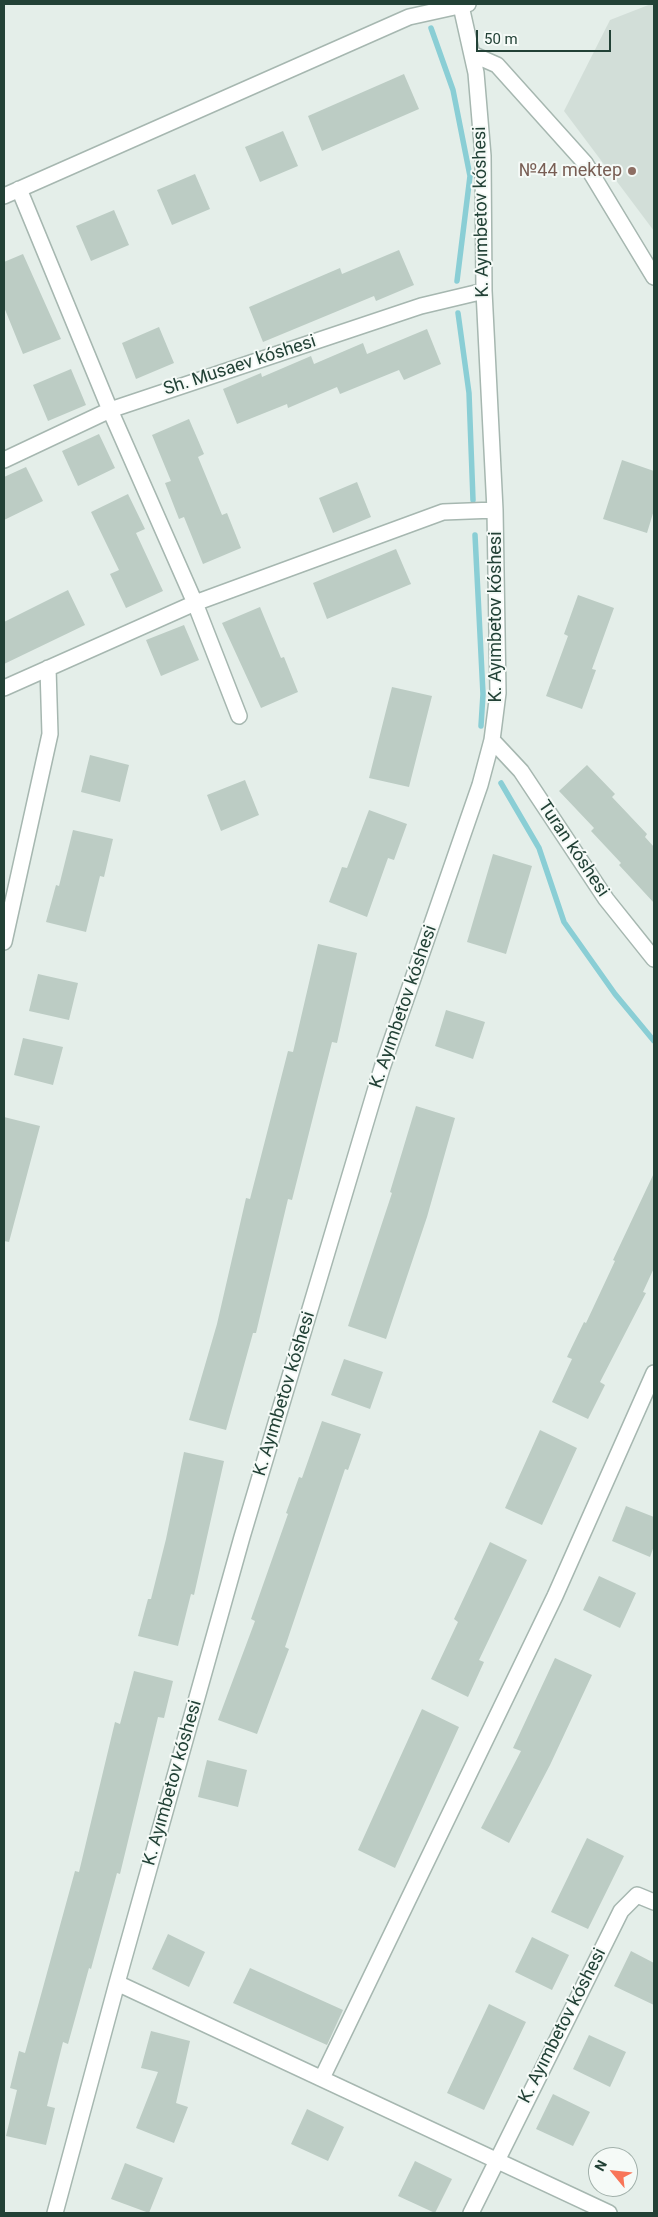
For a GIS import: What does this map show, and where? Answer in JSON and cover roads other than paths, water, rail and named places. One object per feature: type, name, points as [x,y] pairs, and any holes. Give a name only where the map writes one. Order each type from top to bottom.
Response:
[{"type":"street","name":"K. Ayımbetov kóshesi","points":[[55,2213],[116,1983],[242,1537],[382,1068],[480,785],[492,740],[498,693],[495,510],[484,291],[483,156],[476,73],[464,5]]},
{"type":"street","points":[[4,196],[409,18],[464,5]]},
{"type":"street","points":[[472,54],[497,65],[585,163],[654,277]]},
{"type":"street","points":[[19,190],[110,410],[195,603],[238,716]]},
{"type":"street","name":"Sh. Musaev kóshesi","points":[[4,460],[110,410],[421,306],[484,291]]},
{"type":"street","points":[[4,688],[195,603],[443,512],[495,510]]},
{"type":"street","points":[[4,942],[50,734],[48,668]]},
{"type":"street","name":"Turan kóshesi","points":[[492,740],[521,771],[606,899],[654,959]]},
{"type":"street","points":[[322,2078],[556,1596],[654,1373]]},
{"type":"street","name":"K. Ayımbetov kóshesi","points":[[470,2213],[621,1911],[637,1895],[654,1902]]},
{"type":"street","points":[[116,1983],[609,2213]]},
{"type":"waterway","points":[[431,28],[453,90],[470,176],[457,281]]},
{"type":"waterway","points":[[458,313],[469,393],[473,500]]},
{"type":"waterway","points":[[475,535],[483,694],[481,726]]},
{"type":"waterway","points":[[501,783],[539,848],[564,922],[615,994],[654,1041]]},
{"type":"place","name":"№44 mektep","points":[[632,171]]}]
